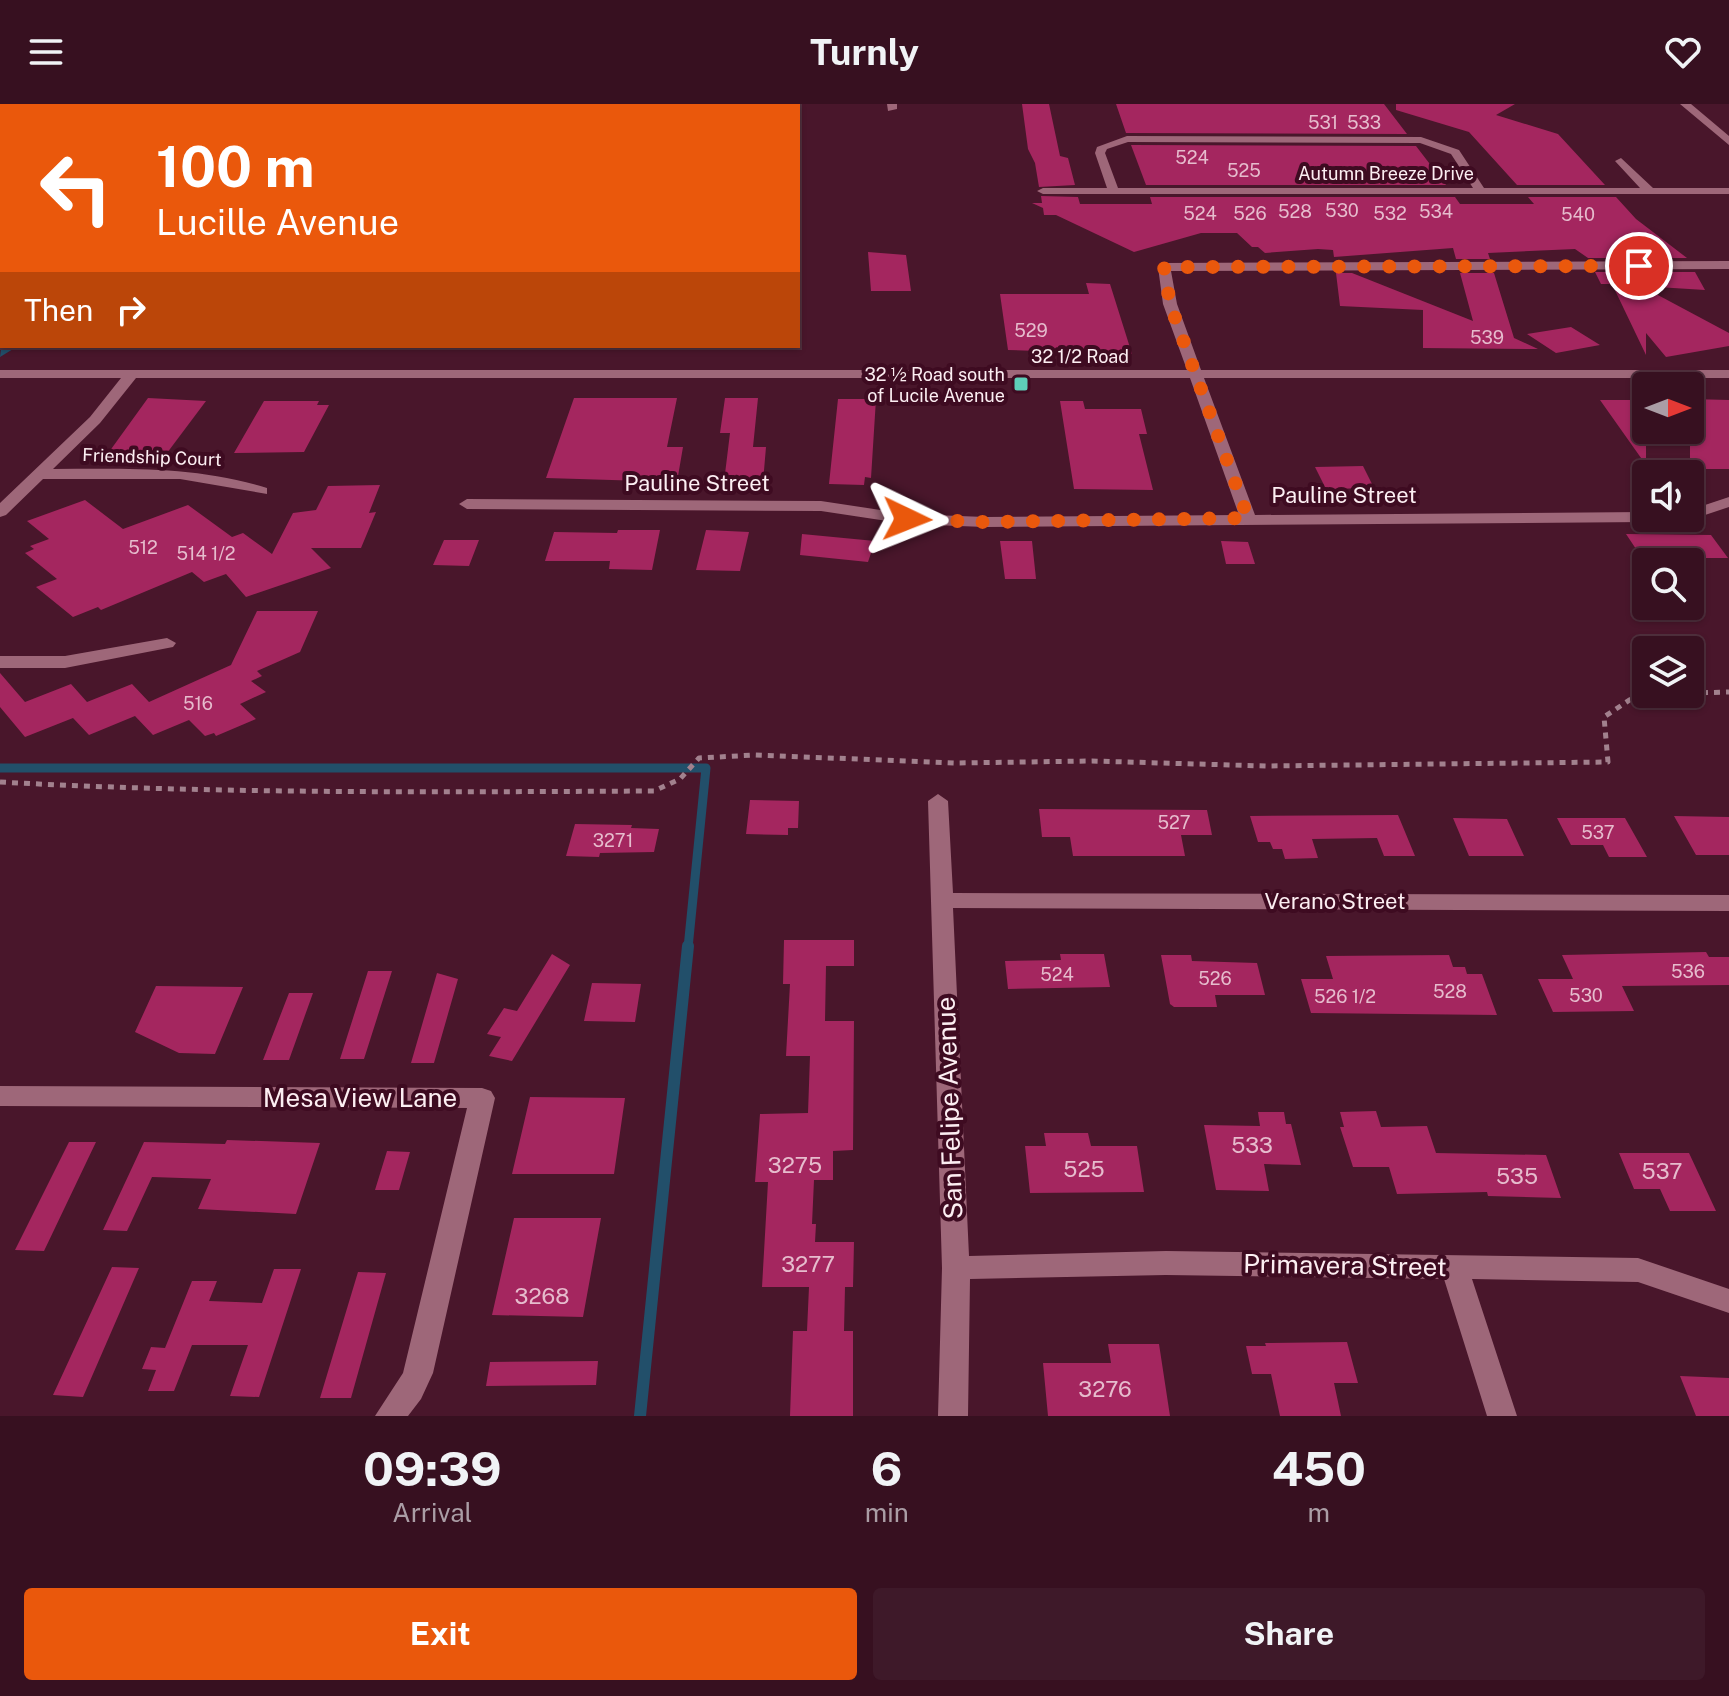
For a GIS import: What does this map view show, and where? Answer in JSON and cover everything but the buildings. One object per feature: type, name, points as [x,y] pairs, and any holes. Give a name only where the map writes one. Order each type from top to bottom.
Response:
[{"type":"street","points":[[1685,104],[1729,142]]},
{"type":"street","points":[[1114,191],[1100,153],[1102,147],[1127,139],[1213,138],[1421,140],[1455,152],[1481,191]]},
{"type":"street","points":[[1621,161],[1650,191]]},
{"type":"street","name":"Autumn Breeze Drive","points":[[1043,191],[1729,191]]},
{"type":"street","points":[[1248,518],[1170,304],[1164,267],[1729,265]]},
{"type":"street","points":[[0,512],[95,420],[133,373]]},
{"type":"street","name":"32 1/2 Road","points":[[0,374],[1729,374]]},
{"type":"street","name":"Friendship Court","points":[[39,474],[206,476],[236,481],[261,491]]},
{"type":"street","points":[[1704,510],[1729,502]]},
{"type":"street","name":"Pauline Street","points":[[467,504],[821,506],[907,519],[985,522],[1632,517]]},
{"type":"street","points":[[0,662],[65,662],[167,643]]},
{"type":"street","name":"San Felipe Avenue","points":[[938,801],[956,1268],[953,1416]]},
{"type":"street","name":"Verano Street","points":[[941,900],[1729,903]]},
{"type":"street","name":"Mesa View Lane","points":[[0,1096],[482,1098],[418,1373],[411,1390],[390,1416]]},
{"type":"street","name":"Primavera Street","points":[[956,1268],[1166,1263],[1638,1270],[1729,1301]]},
{"type":"street","points":[[1454,1267],[1502,1416]]},
{"type":"path","points":[[1704,693],[1729,692]]},
{"type":"path","points":[[0,782],[149,790],[280,792],[654,791],[680,779],[699,758],[755,755],[956,763],[1092,761],[1281,766],[1608,762],[1604,717],[1632,698]]},
{"type":"waterway","points":[[0,351],[5,348]]},
{"type":"waterway","points":[[0,768],[706,768],[688,948]]},
{"type":"waterway","points":[[640,1416],[688,946]]},
{"type":"place","name":"32 ½ Road south of Lucile Avenue","points":[[1021,384]]},
{"type":"route","points":[[907,519],[985,522],[1248,518],[1170,304],[1164,267],[1639,266]]}]
